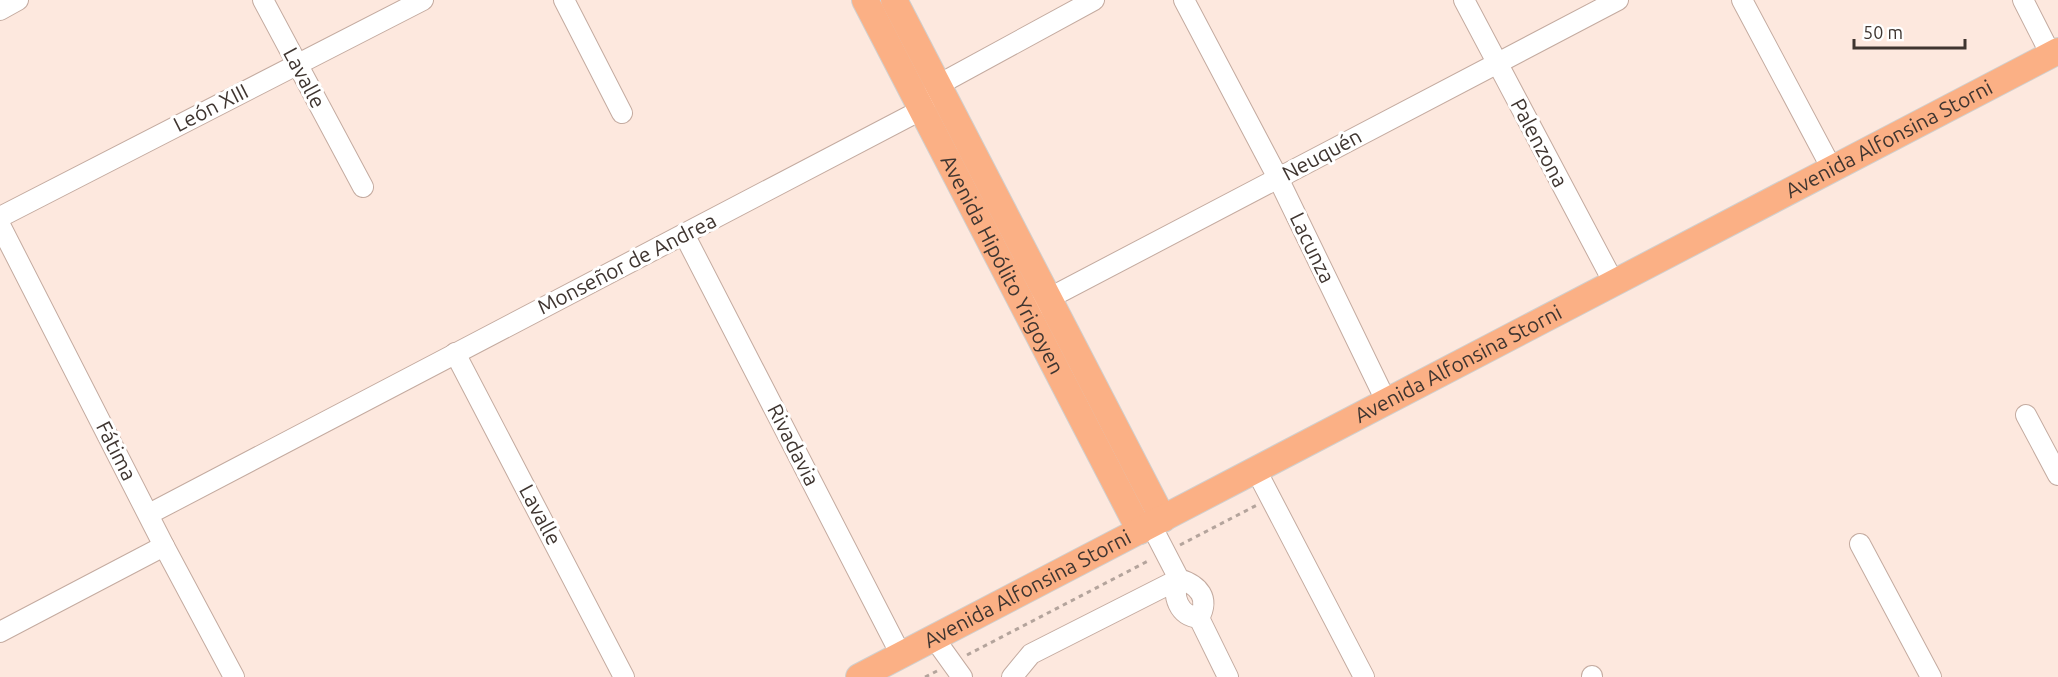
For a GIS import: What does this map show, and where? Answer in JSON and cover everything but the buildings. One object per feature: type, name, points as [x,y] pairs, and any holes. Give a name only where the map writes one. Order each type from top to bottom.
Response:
[{"type":"main road","name":"Avenida Hipólito Yrigoyen","points":[[865,0],[1026,310],[1151,525]]},
{"type":"main road","name":"Avenida Hipólito Yrigoyen","points":[[894,0],[1049,298],[1151,525]]},
{"type":"main road","name":"Avenida Alfonsina Storni","points":[[859,677],[1615,285],[2054,53]]},
{"type":"street","points":[[0,10],[18,0]]},
{"type":"street","name":"Lavalle","points":[[263,0],[363,187]]},
{"type":"street","name":"León XIII","points":[[0,217],[423,0]]},
{"type":"street","points":[[564,0],[622,113]]},
{"type":"street","name":"Monseñor de Andrea","points":[[149,514],[921,110],[938,85],[1094,0]]},
{"type":"street","name":"Lacunza","points":[[1184,0],[1278,178],[1387,402]]},
{"type":"street","name":"Palenzona","points":[[1464,0],[1615,285]]},
{"type":"street","name":"Neuquén","points":[[1026,310],[1618,0]]},
{"type":"street","points":[[1742,0],[1832,169]]},
{"type":"street","points":[[2023,0],[2054,53]]},
{"type":"street","name":"Fátima","points":[[0,225],[164,546],[234,677]]},
{"type":"street","name":"Rivadavia","points":[[684,234],[901,655]]},
{"type":"street","name":"Lavalle","points":[[455,353],[624,677]]},
{"type":"street","points":[[2026,415],[2058,475]]},
{"type":"street","points":[[1256,470],[1364,677]]},
{"type":"street","points":[[1151,525],[1179,579],[1175,588],[1177,602],[1183,611],[1199,618],[1228,677]]},
{"type":"street","points":[[1860,544],[1931,677]]},
{"type":"street","points":[[0,632],[164,546]]},
{"type":"street","points":[[1012,677],[1030,654],[1179,579]]},
{"type":"street","points":[[934,638],[957,670]]},
{"type":"path","points":[[925,677],[957,670],[1166,552],[1270,498]]}]
